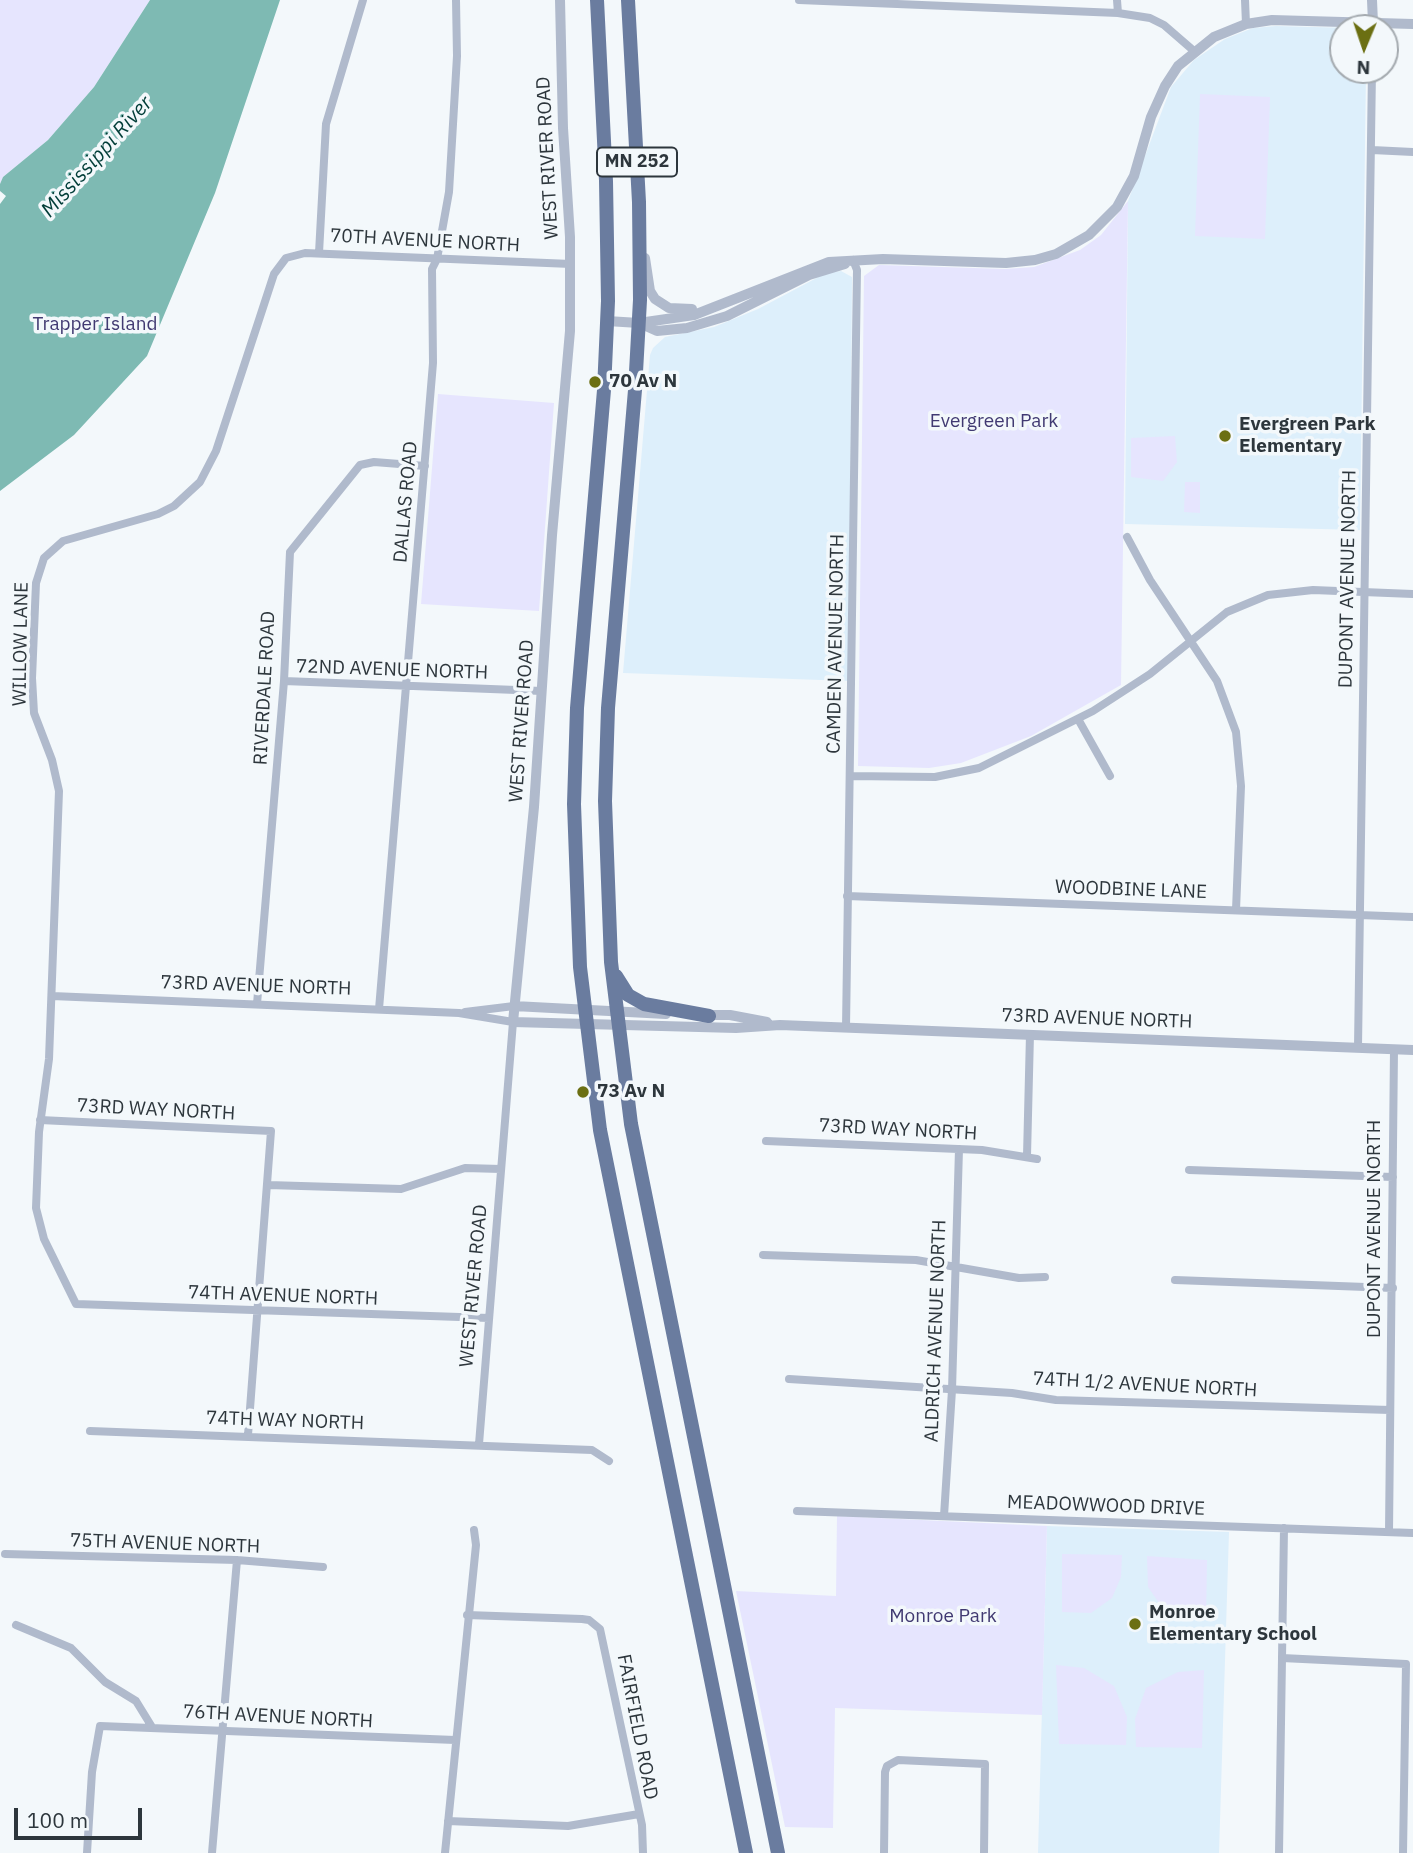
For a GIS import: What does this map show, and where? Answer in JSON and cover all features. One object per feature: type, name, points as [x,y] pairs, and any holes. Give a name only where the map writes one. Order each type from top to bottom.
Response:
[{"type":"highway","name":"MN 252","points":[[597,0],[607,216],[607,321],[576,735],[575,867],[585,1026],[600,1130],[746,1853]]},
{"type":"highway","name":"MN 252","points":[[628,0],[639,228],[639,323],[608,708],[605,801],[612,968],[631,1125],[778,1851]]},
{"type":"highway","points":[[612,968],[624,991],[637,1001],[709,1016]]},
{"type":"street","points":[[319,253],[326,124],[363,0]]},
{"type":"street","name":"DALLAS ROAD","points":[[379,1009],[433,363],[432,269],[437,259],[449,192],[457,56],[456,0]]},
{"type":"street","name":"WEST RIVER ROAD","points":[[479,1444],[542,691],[554,502],[568,366],[571,264],[560,0]]},
{"type":"street","points":[[799,0],[1118,13],[1164,25],[1194,51]]},
{"type":"street","points":[[1117,0],[1118,13]]},
{"type":"street","points":[[1245,0],[1247,24]]},
{"type":"street","points":[[607,321],[639,323],[694,315],[818,265],[853,260],[1006,263],[1035,260],[1073,246],[1102,223],[1128,190],[1157,101],[1178,66],[1194,51],[1214,37],[1247,24],[1272,20],[1329,23]]},
{"type":"street","name":"DUPONT AVENUE NORTH","points":[[1358,1047],[1372,84]]},
{"type":"street","points":[[1372,150],[1413,152]]},
{"type":"street","points":[[639,228],[650,291],[655,299],[679,310],[729,303]]},
{"type":"street","name":"70TH AVENUE NORTH","points":[[319,253],[571,264]]},
{"type":"street","name":"WILLOW LANE","points":[[76,1304],[38,1224],[36,1191],[40,1120],[49,1059],[60,791],[52,760],[34,713],[32,670],[38,570],[52,548],[63,541],[158,514],[181,500],[200,482],[216,452],[274,274],[286,258],[319,253]]},
{"type":"street","points":[[639,323],[657,331],[687,328],[727,316],[809,275],[853,260]]},
{"type":"street","name":"CAMDEN AVENUE NORTH","points":[[846,1028],[857,270],[853,260]]},
{"type":"street","name":"RIVERDALE ROAD","points":[[257,1004],[284,681],[288,564],[295,542],[360,465],[374,462],[425,466]]},
{"type":"street","points":[[1128,537],[1150,580],[1217,681],[1228,706],[1240,759],[1236,910]]},
{"type":"street","points":[[850,776],[935,778],[979,768],[1078,719],[1123,693],[1227,612],[1268,595],[1313,590],[1413,594]]},
{"type":"street","name":"72ND AVENUE NORTH","points":[[284,681],[542,691]]},
{"type":"street","points":[[1078,719],[1110,776]]},
{"type":"street","name":"WOODBINE LANE","points":[[847,896],[1413,917]]},
{"type":"street","name":"73RD AVENUE NORTH","points":[[51,996],[459,1013],[513,1022],[585,1026],[736,1028],[780,1025],[1413,1050]]},
{"type":"street","name":"73RD AVENUE NORTH","points":[[459,1013],[514,1006],[743,1017],[780,1025]]},
{"type":"street","points":[[1027,1156],[1030,1034]]},
{"type":"street","name":"DUPONT AVENUE NORTH","points":[[1389,1532],[1394,1049]]},
{"type":"street","name":"73RD WAY NORTH","points":[[40,1120],[271,1131],[268,1185]]},
{"type":"street","name":"73RD WAY NORTH","points":[[766,1141],[959,1149],[1037,1159]]},
{"type":"street","name":"ALDRICH AVENUE NORTH","points":[[944,1516],[952,1390],[959,1149]]},
{"type":"street","points":[[248,1435],[268,1185],[401,1189],[465,1168],[501,1169]]},
{"type":"street","points":[[1189,1170],[1393,1177]]},
{"type":"street","points":[[763,1255],[916,1261],[1019,1279],[1045,1277]]},
{"type":"street","points":[[1175,1280],[1393,1287]]},
{"type":"street","name":"74TH AVENUE NORTH","points":[[76,1304],[489,1318]]},
{"type":"street","name":"74TH 1/2 AVENUE NORTH","points":[[789,1379],[1056,1400],[1390,1410]]},
{"type":"street","name":"74TH WAY NORTH","points":[[90,1431],[592,1450],[610,1461]]},
{"type":"street","name":"MEADOWWOOD DRIVE","points":[[797,1511],[1413,1533]]},
{"type":"street","points":[[1279,1853],[1284,1528]]},
{"type":"street","points":[[445,1853],[476,1545],[474,1530]]},
{"type":"street","name":"75TH AVENUE NORTH","points":[[5,1554],[237,1560],[323,1567]]},
{"type":"street","points":[[212,1853],[237,1560]]},
{"type":"street","name":"FAIRFIELD ROAD","points":[[467,1615],[582,1619],[595,1623],[603,1635],[639,1814],[643,1853]]},
{"type":"street","points":[[16,1625],[71,1648],[106,1682],[136,1701],[152,1727]]},
{"type":"street","points":[[1282,1658],[1406,1664],[1403,1853]]},
{"type":"street","name":"76TH AVENUE NORTH","points":[[87,1853],[92,1772],[100,1726],[455,1740]]},
{"type":"street","points":[[884,1853],[887,1766],[898,1760],[985,1764],[984,1853]]},
{"type":"street","points":[[448,1821],[568,1826],[639,1814]]},
{"type":"shaded area","points":[[1329,27],[1329,84],[1366,84],[1360,530],[1125,524],[1128,201],[1171,87],[1194,60],[1225,39],[1253,28]]},
{"type":"shaded area","points":[[841,271],[852,277],[849,681],[623,673],[650,355],[653,348],[665,337],[714,327],[758,309],[826,273]]},
{"type":"shaded area","name":"Monroe Elementary School","points":[[1047,1526],[1229,1532],[1219,1853],[1038,1853]]},
{"type":"green space","points":[[0,0],[150,0],[94,87],[48,140],[3,177],[0,184]]},
{"type":"green space","points":[[1200,94],[1270,97],[1265,239],[1195,236]]},
{"type":"green space","name":"Evergreen Park","points":[[1128,201],[1121,685],[1031,736],[961,763],[929,768],[858,766],[864,276],[879,265],[1005,269],[1034,267],[1080,250],[1101,235]]},
{"type":"green space","points":[[438,394],[554,403],[539,611],[421,604]]},
{"type":"green space","points":[[1175,436],[1177,462],[1163,481],[1131,477],[1131,438]]},
{"type":"green space","points":[[1185,482],[1200,482],[1200,513],[1184,512]]},
{"type":"green space","name":"Monroe Park","points":[[837,1516],[1047,1526],[1042,1715],[835,1708],[833,1828],[785,1827],[736,1591],[836,1596]]},
{"type":"green space","points":[[1062,1554],[1122,1555],[1121,1577],[1112,1598],[1091,1613],[1062,1612]]},
{"type":"green space","points":[[1147,1556],[1207,1560],[1206,1620],[1166,1613],[1148,1587]]},
{"type":"green space","points":[[1056,1665],[1084,1668],[1114,1686],[1127,1717],[1126,1745],[1059,1744]]},
{"type":"green space","points":[[1204,1670],[1202,1748],[1136,1747],[1135,1719],[1146,1688],[1178,1672]]},
{"type":"water","name":"Mississippi River","points":[[150,0],[280,0],[215,193],[147,356],[74,435],[0,491],[0,204],[6,196],[0,191],[0,184],[3,177],[48,140],[94,87]]},
{"type":"place","name":"70 Av N","points":[[595,382]]},
{"type":"place","name":"Evergreen Park Elementary","points":[[1225,436]]},
{"type":"place","name":"73 Av N","points":[[583,1092]]},
{"type":"place","name":"Monroe Elementary School","points":[[1135,1624]]},
{"type":"park label","name":"Trapper Island","points":[[95,325]]}]
